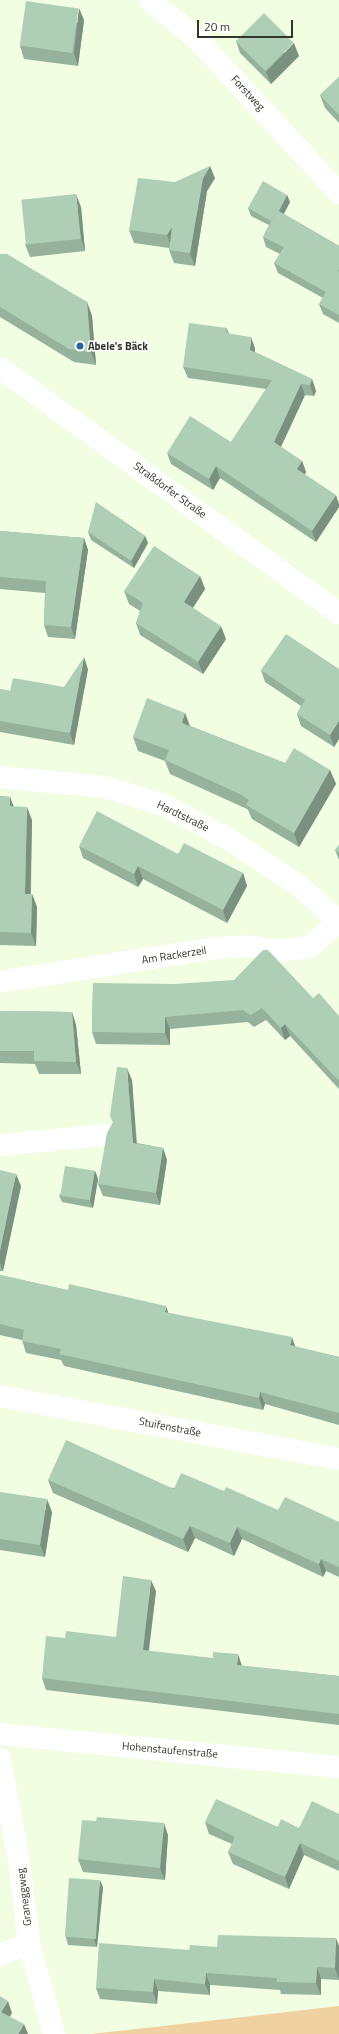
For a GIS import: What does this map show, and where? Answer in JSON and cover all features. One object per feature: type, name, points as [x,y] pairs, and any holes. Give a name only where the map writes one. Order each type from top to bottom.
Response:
[{"type":"street","name":"Forstweg","points":[[150,0],[196,38],[339,193]]},
{"type":"street","name":"Straßdorfer Straße","points":[[0,368],[339,613]]},
{"type":"street","name":"Hardtstraße","points":[[0,777],[104,787],[161,804],[238,845],[297,884],[339,921]]},
{"type":"street","name":"Am Rackerzeil","points":[[0,982],[214,948],[248,946],[280,951],[309,947],[339,921]]},
{"type":"street","points":[[0,1145],[105,1135]]},
{"type":"street","name":"Stuifenstraße","points":[[0,1396],[339,1459]]},
{"type":"street","name":"Hohenstaufenstraße","points":[[0,1734],[339,1767]]},
{"type":"street","name":"Graneggweg","points":[[0,1759],[20,1867],[29,1943],[54,2034]]},
{"type":"street","points":[[0,1955],[29,1943]]},
{"type":"shaded area","points":[[339,2006],[339,2034],[91,2034],[243,2017]]},
{"type":"building","points":[[26,1],[78,8],[72,53],[20,46]]},
{"type":"building","points":[[264,13],[294,43],[265,71],[236,41]]},
{"type":"building","points":[[339,77],[339,115],[320,95]]},
{"type":"building","points":[[210,166],[203,178],[190,253],[169,250],[172,227],[167,235],[129,230],[138,178],[175,182]]},
{"type":"building","points":[[263,181],[287,195],[279,211],[277,210],[271,221],[248,208]]},
{"type":"building","points":[[76,194],[81,239],[26,245],[21,200]]},
{"type":"building","points":[[277,210],[339,246],[339,315],[319,304],[326,292],[274,263],[284,247],[263,237]]},
{"type":"building","points":[[0,254],[7,254],[87,302],[91,352],[69,349],[0,307]]},
{"type":"building","points":[[189,323],[227,328],[226,333],[251,337],[250,350],[312,379],[310,385],[301,384],[274,442],[302,461],[297,469],[336,495],[312,531],[216,466],[209,479],[167,453],[190,416],[231,442],[272,380],[183,367]]},
{"type":"building","points":[[96,502],[145,536],[131,561],[88,532]]},
{"type":"building","points":[[0,531],[84,538],[71,627],[44,625],[46,581],[0,577]]},
{"type":"building","points":[[154,546],[200,576],[184,602],[221,626],[198,662],[136,623],[143,603],[124,591]]},
{"type":"building","points":[[286,634],[339,669],[339,721],[330,735],[297,714],[305,700],[261,670]]},
{"type":"building","points":[[84,657],[70,733],[0,721],[0,689],[10,691],[13,678],[64,687]]},
{"type":"building","points":[[147,698],[185,713],[182,723],[285,763],[294,748],[330,770],[294,833],[246,805],[249,800],[242,795],[165,760],[169,750],[133,737]]},
{"type":"building","points":[[0,796],[10,797],[10,806],[27,807],[25,894],[32,894],[31,933],[0,932]]},
{"type":"building","points":[[97,811],[178,854],[184,843],[243,873],[223,910],[138,866],[134,874],[79,846]]},
{"type":"building","points":[[339,845],[339,853],[335,850]]},
{"type":"building","points":[[263,950],[268,950],[313,998],[319,993],[339,1016],[338,1080],[285,1024],[281,1028],[262,1008],[250,1015],[243,1010],[165,1017],[165,1033],[92,1032],[93,983],[175,984],[234,980]]},
{"type":"building","points":[[0,1011],[72,1012],[76,1062],[34,1061],[34,1051],[0,1051]]},
{"type":"building","points":[[117,1067],[127,1068],[133,1143],[163,1148],[156,1193],[98,1184],[107,1133],[113,1122],[110,1115]]},
{"type":"building","points":[[65,1166],[95,1171],[90,1200],[60,1196]]},
{"type":"building","points":[[0,1170],[16,1174],[0,1251]]},
{"type":"building","points":[[0,1275],[68,1290],[69,1284],[166,1306],[165,1312],[292,1337],[290,1345],[339,1357],[339,1413],[260,1392],[259,1398],[59,1354],[61,1349],[22,1341],[24,1330],[0,1324]]},
{"type":"building","points":[[66,1440],[174,1489],[181,1473],[224,1491],[226,1487],[278,1510],[285,1497],[339,1522],[339,1567],[321,1559],[319,1564],[237,1527],[230,1543],[190,1526],[183,1539],[48,1480]]},
{"type":"building","points":[[0,1492],[47,1499],[40,1545],[0,1539]]},
{"type":"building","points":[[123,1576],[151,1580],[143,1650],[213,1658],[213,1652],[238,1654],[237,1665],[339,1676],[339,1714],[42,1678],[46,1636],[65,1638],[66,1631],[116,1637]]},
{"type":"building","points":[[216,1799],[278,1827],[281,1819],[299,1828],[312,1801],[339,1814],[339,1861],[300,1843],[285,1877],[228,1852],[235,1837],[205,1822]]},
{"type":"building","points":[[97,1817],[164,1823],[160,1868],[78,1859],[82,1820],[96,1821]]},
{"type":"building","points":[[69,1878],[100,1880],[96,1939],[65,1937]]},
{"type":"building","points":[[218,1935],[336,1938],[335,1968],[317,1967],[316,1983],[277,1982],[277,1978],[206,1973],[205,1984],[154,1979],[153,1992],[96,1988],[99,1943],[189,1950],[190,1945],[217,1947]]},
{"type":"building","points":[[0,1996],[8,2001],[1,2012],[24,2024],[18,2034],[0,2034]]},
{"type":"place","name":"Abele's Bäck","points":[[80,346]]}]
